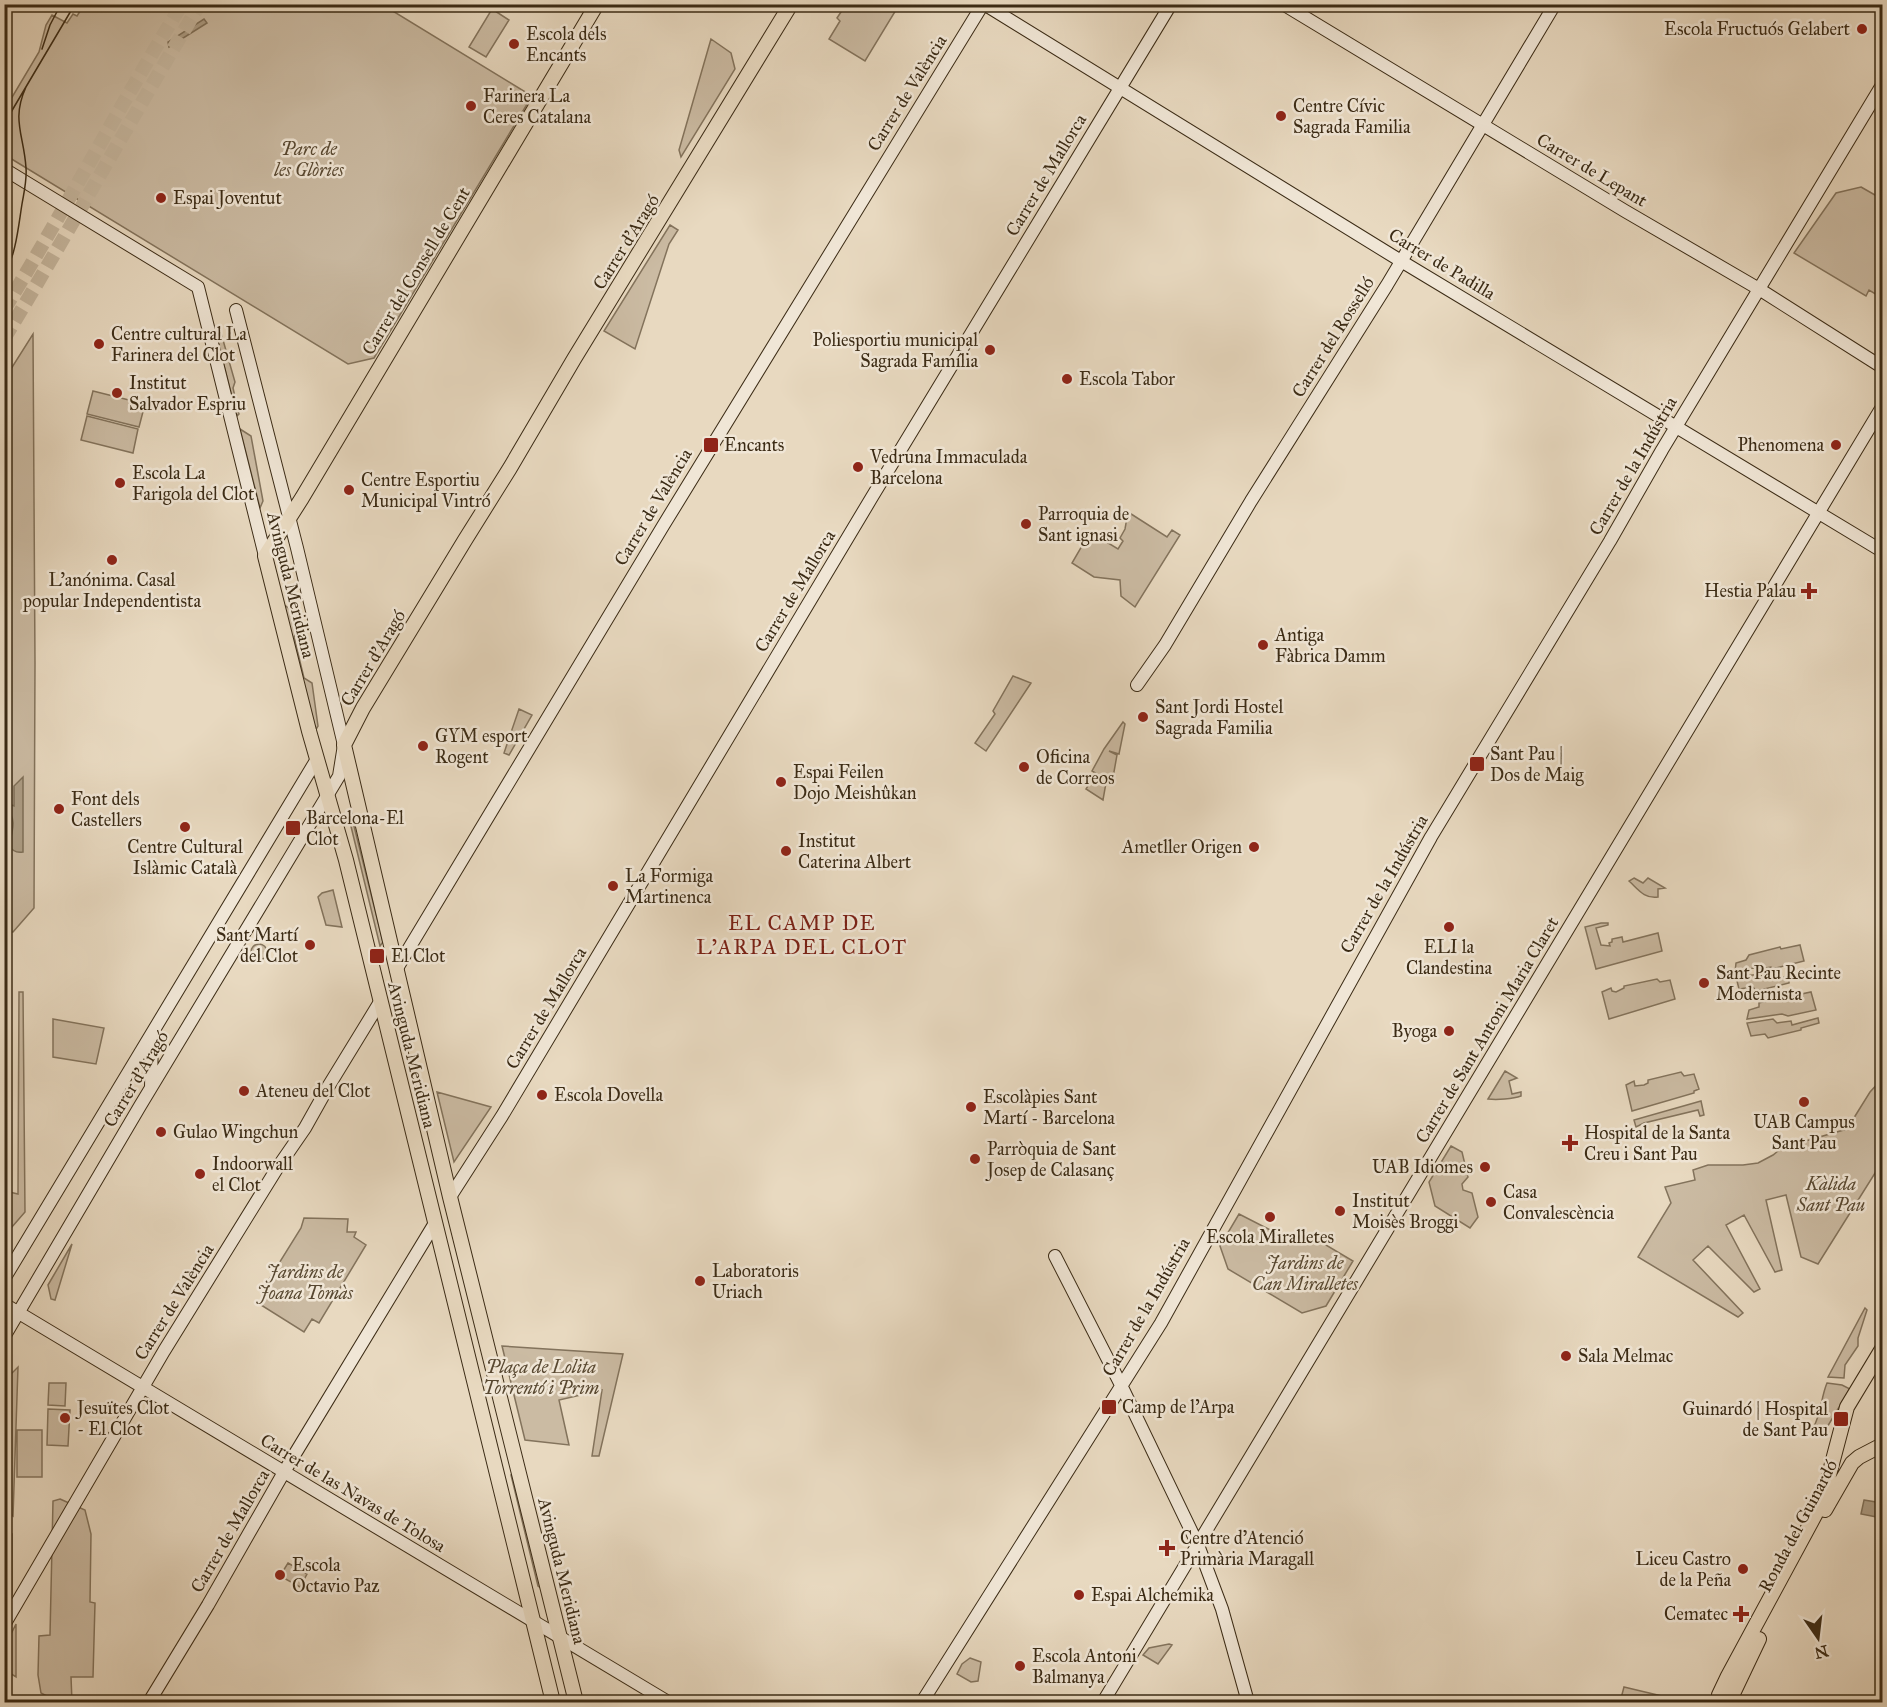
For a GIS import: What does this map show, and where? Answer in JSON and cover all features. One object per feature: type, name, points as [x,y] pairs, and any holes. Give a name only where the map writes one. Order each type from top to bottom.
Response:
[{"type":"main road","name":"Carrer del Consell de Cent","points":[[265,556],[597,4]]},
{"type":"main road","name":"Carrer d'Aragó","points":[[4,1337],[339,776],[344,745],[459,550],[791,4]]},
{"type":"main road","name":"Carrer de Padilla","points":[[984,4],[1401,261],[1882,551]]},
{"type":"main road","name":"Carrer de València","points":[[396,970],[634,574],[984,4]]},
{"type":"main road","name":"Carrer de Mallorca","points":[[450,1197],[644,881],[723,745],[1171,4]]},
{"type":"main road","name":"Carrer de Lepant","points":[[1283,4],[1625,211],[1759,289],[1882,367]]},
{"type":"main road","name":"Carrer del Rosselló","points":[[1137,685],[1165,645],[1401,261],[1555,4]]},
{"type":"main road","name":"Carrer de la Indústria","points":[[922,1702],[1161,1323],[1431,837],[1882,85]]},
{"type":"main road","name":"Avinguda Meridiana","points":[[6,172],[198,286],[317,759],[346,860],[553,1702]]},
{"type":"main road","name":"Avinguda Meridiana","points":[[236,310],[344,745],[450,1197],[576,1702]]},
{"type":"main road","name":"Carrer de Sant Antoni Maria Claret","points":[[1103,1702],[1882,407]]},
{"type":"main road","name":"Carrer d'Aragó","points":[[4,1279],[317,759]]},
{"type":"main road","points":[[380,1002],[396,970]]},
{"type":"main road","name":"Carrer de València","points":[[4,1624],[144,1386],[276,1170],[305,1128],[380,1002]]},
{"type":"main road","points":[[151,1089],[152,1032]]},
{"type":"main road","points":[[435,1223],[450,1197]]},
{"type":"main road","name":"Carrer de Mallorca","points":[[149,1702],[204,1612],[284,1472],[435,1223]]},
{"type":"main road","points":[[1055,1256],[1121,1385],[1198,1545],[1222,1609],[1248,1702]]},
{"type":"main road","name":"Carrer de las Navas de Tolosa","points":[[4,1304],[668,1702]]},
{"type":"main road","name":"Ronda del Guinardó","points":[[1814,1524],[1847,1407],[1882,1349]]},
{"type":"main road","name":"Ronda del Guinardó","points":[[1722,1700],[1814,1524],[1852,1463],[1882,1445]]},
{"type":"main road","points":[[491,1450],[514,1448]]},
{"type":"main road","name":"Ronda del Guinardó","points":[[1722,1700],[1728,1677],[1769,1611]]},
{"type":"green space","name":"Parc de les Glòries","points":[[84,5],[383,5],[532,96],[374,358],[348,364],[5,155],[5,109],[39,52],[46,25],[52,15],[67,23],[73,14],[77,16]]},
{"type":"green space","points":[[899,5],[865,61],[829,39],[840,21],[837,18],[845,6]]},
{"type":"green space","points":[[492,9],[509,20],[486,57],[469,47]]},
{"type":"green space","points":[[711,39],[731,53],[735,69],[681,157],[679,150]]},
{"type":"green space","points":[[1861,187],[1882,199],[1882,298],[1869,290],[1866,296],[1794,253],[1836,193]]},
{"type":"green space","points":[[670,225],[678,230],[669,244],[635,349],[604,331]]},
{"type":"green space","points":[[215,330],[221,333],[235,382],[233,388],[239,414],[237,416]]},
{"type":"green space","points":[[33,334],[34,908],[13,932],[5,932],[4,380]]},
{"type":"green space","points":[[93,391],[145,404],[139,427],[87,414]]},
{"type":"green space","points":[[87,416],[138,429],[133,453],[81,440]]},
{"type":"green space","points":[[240,429],[251,436],[263,501],[260,508]]},
{"type":"green space","points":[[1128,512],[1167,537],[1172,530],[1180,535],[1135,607],[1121,596],[1120,580],[1094,577],[1072,563],[1090,532],[1118,549],[1123,541],[1120,538],[1125,529]]},
{"type":"green space","points":[[284,605],[292,610],[298,629],[294,637],[304,678],[312,683],[318,726],[315,731]]},
{"type":"green space","points":[[1013,676],[1031,683],[986,751],[975,743],[995,714],[993,711]]},
{"type":"green space","points":[[519,709],[532,715],[509,755],[504,753]]},
{"type":"green space","points":[[1123,722],[1125,724],[1119,754],[1109,751],[1117,755],[1112,783],[1092,771]]},
{"type":"green space","points":[[1094,776],[1106,783],[1103,800],[1086,789]]},
{"type":"green space","points":[[350,810],[383,942],[380,946],[348,814]]},
{"type":"green space","points":[[1634,878],[1643,883],[1648,878],[1665,888],[1658,889],[1658,897],[1649,896],[1629,881]]},
{"type":"green space","points":[[333,890],[342,927],[326,925],[318,897],[322,893]]},
{"type":"green space","points":[[1608,923],[1608,925],[1596,928],[1601,945],[1610,946],[1612,939],[1622,937],[1623,942],[1658,933],[1662,951],[1596,969],[1585,927]]},
{"type":"green space","points":[[256,944],[262,944],[267,952],[265,958],[256,960],[251,955],[251,949]]},
{"type":"green space","points":[[1800,945],[1804,961],[1772,969],[1771,967],[1759,969],[1758,967],[1735,972],[1736,963],[1746,960],[1749,955],[1780,947],[1781,949]]},
{"type":"green space","points":[[1806,972],[1807,975],[1789,980],[1789,983],[1756,991],[1753,987],[1739,989],[1736,977],[1761,974],[1762,979],[1780,975],[1781,978]]},
{"type":"green space","points":[[1657,979],[1660,982],[1670,980],[1675,999],[1609,1019],[1602,992],[1611,988],[1616,992],[1624,986]]},
{"type":"green space","points":[[19,992],[23,992],[25,1212],[5,1235],[5,1191],[18,1194]]},
{"type":"green space","points":[[1811,992],[1816,1010],[1788,1016],[1782,1014],[1747,1019],[1749,1010],[1759,1007],[1759,1003],[1792,994],[1792,996]]},
{"type":"green space","points":[[1818,1018],[1819,1023],[1768,1038],[1765,1034],[1751,1036],[1747,1023],[1773,1019],[1777,1023],[1791,1021],[1792,1025]]},
{"type":"green space","points":[[53,1019],[104,1028],[96,1064],[53,1057]]},
{"type":"green space","points":[[1505,1071],[1517,1078],[1509,1081],[1512,1094],[1521,1092],[1521,1096],[1488,1099]]},
{"type":"green space","points":[[1681,1072],[1684,1076],[1694,1074],[1699,1089],[1694,1093],[1632,1111],[1626,1085],[1634,1081],[1635,1086],[1644,1085],[1648,1083],[1648,1080]]},
{"type":"green space","name":"Kàlida Sant Pau","points":[[1882,1079],[1882,1162],[1818,1264],[1801,1257],[1786,1195],[1766,1200],[1782,1270],[1775,1272],[1744,1215],[1726,1225],[1760,1289],[1754,1292],[1708,1246],[1693,1260],[1743,1313],[1738,1317],[1638,1257],[1671,1203],[1665,1187],[1695,1180],[1693,1170],[1708,1165],[1758,1163],[1788,1143],[1802,1142],[1847,1129],[1870,1092]]},
{"type":"green space","points":[[437,1092],[491,1107],[454,1162]]},
{"type":"green space","points":[[1701,1101],[1704,1115],[1700,1116],[1698,1110],[1636,1127],[1634,1120]]},
{"type":"green space","points":[[1451,1146],[1462,1152],[1468,1177],[1462,1184],[1463,1190],[1472,1193],[1478,1217],[1470,1228],[1435,1206],[1429,1182]]},
{"type":"green space","name":"Jardins de Can Miralletes","points":[[1239,1214],[1292,1241],[1299,1229],[1353,1261],[1326,1306],[1302,1313],[1228,1269],[1220,1246]]},
{"type":"green space","name":"Jardins de Joana Tomàs","points":[[304,1218],[348,1219],[347,1232],[356,1232],[354,1237],[366,1245],[319,1323],[312,1319],[304,1332],[261,1305],[266,1297],[263,1289],[301,1228]]},
{"type":"green space","points":[[72,1244],[55,1300],[51,1299],[48,1285]]},
{"type":"green space","points":[[1865,1308],[1867,1310],[1858,1338],[1858,1346],[1845,1365],[1844,1378],[1828,1377]]},
{"type":"green space","name":"Plaça de Lolita Torrentó i Prim","points":[[502,1346],[623,1354],[599,1456],[592,1456],[602,1390],[559,1400],[569,1445],[525,1440]]},
{"type":"green space","points":[[18,1367],[13,1516],[5,1510],[4,1381]]},
{"type":"green space","points":[[49,1383],[66,1383],[65,1406],[48,1405]]},
{"type":"green space","points":[[1827,1383],[1842,1385],[1850,1389],[1823,1434],[1813,1428]]},
{"type":"green space","points":[[48,1409],[70,1410],[68,1446],[47,1445]]},
{"type":"green space","points":[[17,1430],[42,1430],[42,1477],[17,1477]]},
{"type":"green space","points":[[511,1475],[513,1475],[541,1588],[538,1586]]},
{"type":"green space","points":[[60,1499],[85,1510],[91,1534],[90,1602],[95,1603],[93,1677],[71,1677],[72,1702],[58,1702],[41,1693],[38,1675],[39,1636],[50,1635],[53,1501]]},
{"type":"green space","points":[[5,1534],[12,1534],[12,1594],[5,1604]]},
{"type":"green space","points":[[288,1563],[307,1574],[300,1587],[280,1576]]},
{"type":"green space","points":[[16,1624],[16,1677],[5,1670],[5,1646]]},
{"type":"green space","points":[[1172,1645],[1158,1664],[1143,1655],[1149,1648]]},
{"type":"green space","points":[[970,1658],[981,1662],[978,1681],[971,1682],[957,1674],[962,1664]]},
{"type":"green space","points":[[1624,1687],[1687,1702],[1620,1702]]},
{"type":"shaded area","points":[[204,19],[207,23],[169,47],[168,42]]},
{"type":"shaded area","points":[[23,777],[23,852],[19,852],[13,850],[9,845],[13,820],[4,802],[14,806],[14,786]]},
{"type":"shaded area","points":[[1864,1500],[1882,1503],[1882,1518],[1861,1514]]},
{"type":"tunnel","points":[[4,310],[182,4]]},
{"type":"tunnel","points":[[4,339],[200,4]]},
{"type":"tram line","points":[[42,49],[50,25],[61,4]]},
{"type":"tram line","points":[[4,124],[75,4]]},
{"type":"tram line","points":[[4,276],[16,241],[26,182],[25,156],[19,118],[19,109],[26,87]]},
{"type":"place","name":"Escola Fructuós Gelabert","points":[[1862,29]]},
{"type":"place","name":"Escola dels Encants","points":[[514,44]]},
{"type":"place","name":"Farinera La Ceres Catalana","points":[[471,106]]},
{"type":"place","name":"Centre Cívic Sagrada Familia","points":[[1281,116]]},
{"type":"place","name":"Espai Joventut","points":[[161,198]]},
{"type":"place","name":"Centre cultural La Farinera del Clot","points":[[99,344]]},
{"type":"place","name":"Poliesportiu municipal Sagrada Família","points":[[990,350]]},
{"type":"place","name":"Escola Tabor","points":[[1067,379]]},
{"type":"place","name":"Institut Salvador Espriu","points":[[117,393]]},
{"type":"place","name":"Encants","points":[[711,445]]},
{"type":"place","name":"Phenomena","points":[[1836,445]]},
{"type":"place","name":"Vedruna Immaculada Barcelona","points":[[858,467]]},
{"type":"place","name":"Escola La Farigola del Clot","points":[[120,483]]},
{"type":"place","name":"Centre Esportiu Municipal Vintró","points":[[349,490]]},
{"type":"place","name":"Parroquia de Sant ignasi","points":[[1026,524]]},
{"type":"place","name":"L'anónima. Casal popular Independentista","points":[[112,560]]},
{"type":"place","name":"Hestia Palau","points":[[1809,591]]},
{"type":"place","name":"Antiga Fàbrica Damm","points":[[1263,645]]},
{"type":"place","name":"Sant Jordi Hostel Sagrada Familia","points":[[1143,717]]},
{"type":"place","name":"GYM esport Rogent","points":[[423,746]]},
{"type":"place","name":"Sant Pau | Dos de Maig","points":[[1477,764]]},
{"type":"place","name":"Oficina de Correos","points":[[1024,767]]},
{"type":"place","name":"Espai Feilen Dojo Meishûkan","points":[[781,782]]},
{"type":"place","name":"Font dels Castellers","points":[[59,809]]},
{"type":"place","name":"Centre Cultural Islàmic Català","points":[[185,827]]},
{"type":"place","name":"Barcelona-El Clot","points":[[293,828]]},
{"type":"place","name":"Ametller Origen","points":[[1254,847]]},
{"type":"place","name":"Institut Caterina Albert","points":[[786,851]]},
{"type":"place","name":"La Formiga Martinenca","points":[[613,886]]},
{"type":"place","name":"ELI la Clandestina","points":[[1449,927]]},
{"type":"place","name":"Sant Martí del Clot","points":[[310,945]]},
{"type":"place","name":"El Clot","points":[[377,956]]},
{"type":"place","name":"Sant Pau Recinte Modernista","points":[[1704,983]]},
{"type":"place","name":"Byoga","points":[[1449,1031]]},
{"type":"place","name":"Ateneu del Clot","points":[[244,1091]]},
{"type":"place","name":"Escola Dovella","points":[[542,1095]]},
{"type":"place","name":"UAB Campus Sant Pau","points":[[1804,1102]]},
{"type":"place","name":"Escolàpies Sant Martí - Barcelona","points":[[971,1107]]},
{"type":"place","name":"Gulao Wingchun","points":[[161,1132]]},
{"type":"place","name":"Hospital de la Santa Creu i Sant Pau","points":[[1570,1143]]},
{"type":"place","name":"Parròquia de Sant Josep de Calasanç","points":[[975,1159]]},
{"type":"place","name":"UAB Idiomes","points":[[1485,1167]]},
{"type":"place","name":"Indoorwall el Clot","points":[[200,1174]]},
{"type":"place","name":"Casa Convalescència","points":[[1491,1202]]},
{"type":"place","name":"Institut Moisès Broggi","points":[[1340,1211]]},
{"type":"place","name":"Escola Miralletes","points":[[1270,1217]]},
{"type":"place","name":"Laboratoris Uriach","points":[[700,1281]]},
{"type":"place","name":"Sala Melmac","points":[[1566,1356]]},
{"type":"place","name":"Camp de l'Arpa","points":[[1109,1407]]},
{"type":"place","name":"Jesuïtes Clot - El Clot","points":[[65,1418]]},
{"type":"place","name":"Guinardó | Hospital de Sant Pau","points":[[1841,1419]]},
{"type":"place","name":"Centre d'Atenció Primària Maragall","points":[[1167,1548]]},
{"type":"place","name":"Liceu Castro de la Peña","points":[[1743,1569]]},
{"type":"place","name":"Escola Octavio Paz","points":[[280,1575]]},
{"type":"place","name":"Espai Alchemika","points":[[1079,1595]]},
{"type":"place","name":"Cematec","points":[[1741,1614]]},
{"type":"place","name":"Escola Antoni Balmanya","points":[[1020,1666]]},
{"type":"district","name":"EL CAMP DE L'ARPA DEL CLOT","points":[[802,935]]}]
